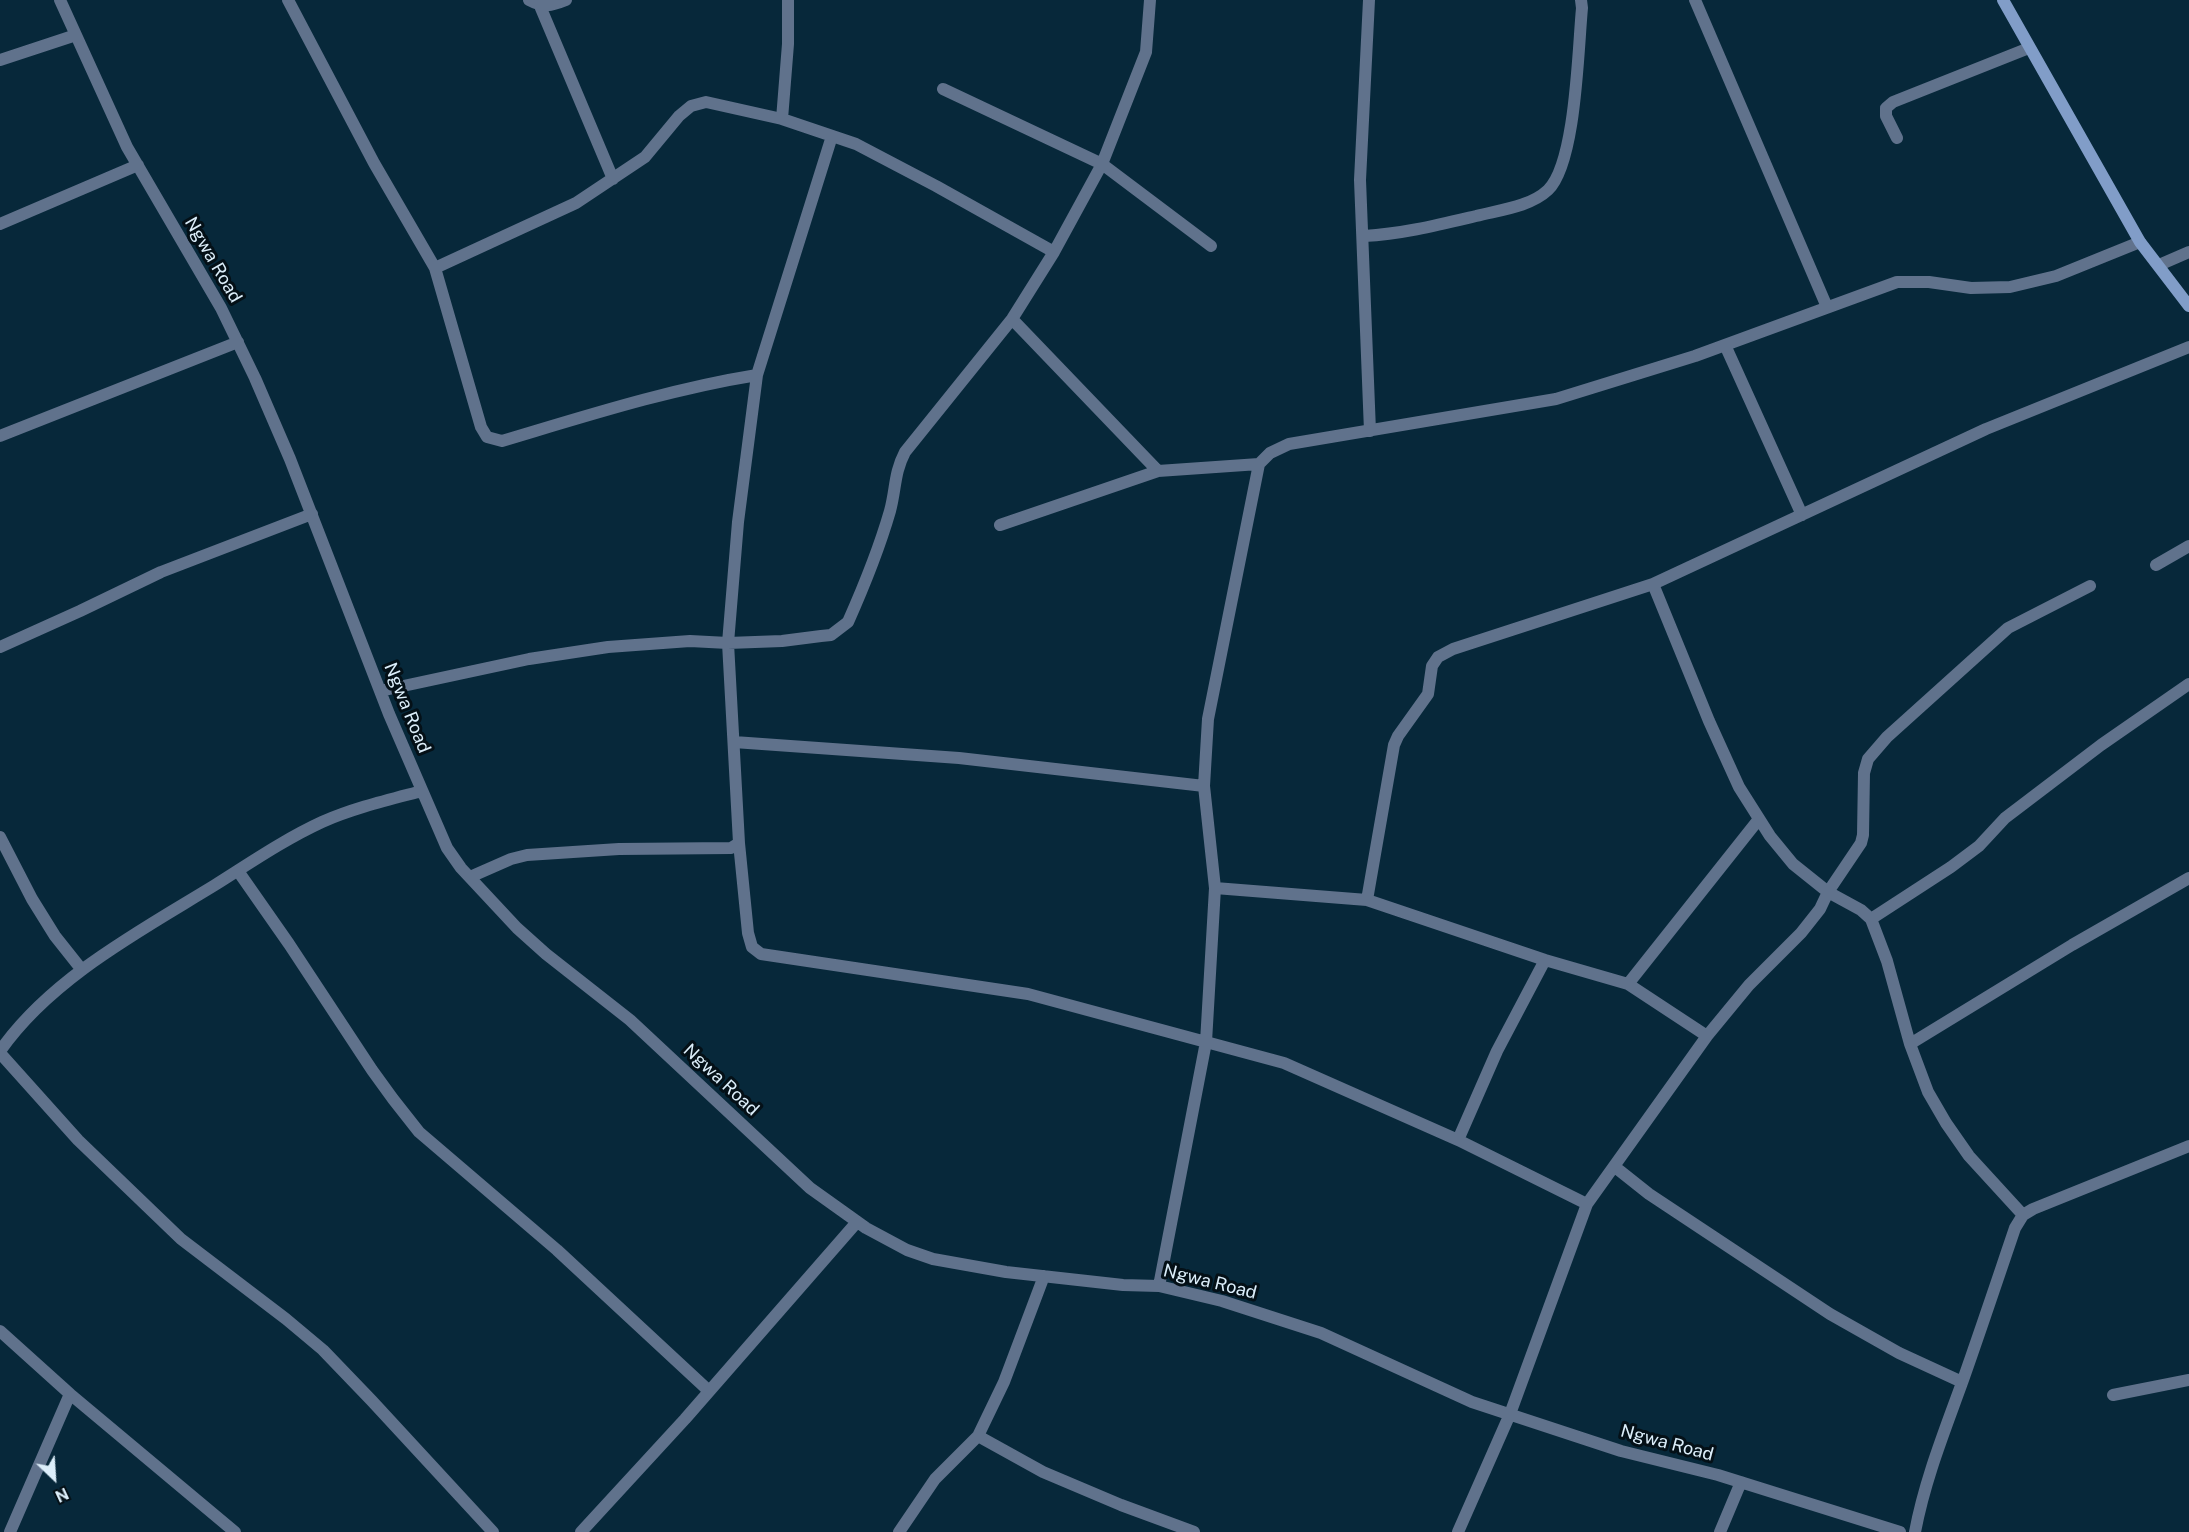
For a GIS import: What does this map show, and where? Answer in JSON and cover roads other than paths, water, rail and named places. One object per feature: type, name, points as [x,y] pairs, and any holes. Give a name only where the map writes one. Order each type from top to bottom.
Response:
[{"type":"street","name":"Ngwa Road","points":[[60,0],[122,137],[221,308],[238,342],[290,459],[380,691],[447,848],[470,877],[524,934],[630,1020],[810,1188],[857,1222],[907,1250],[933,1259],[1006,1272],[1123,1285],[1159,1286],[1222,1301],[1321,1333],[1472,1402],[1621,1451],[1741,1482],[1900,1532]]},
{"type":"street","points":[[288,0],[374,163],[435,268],[481,426],[488,437],[502,441],[609,409],[714,382],[757,375]]},
{"type":"street","points":[[534,3],[550,6],[566,0]]},
{"type":"street","points":[[782,119],[788,44],[788,0]]},
{"type":"street","points":[[380,691],[529,659],[608,647],[690,641],[728,643],[782,641],[831,634],[848,622],[881,543],[895,493],[897,467],[905,452],[1012,319],[1054,252],[1102,164],[1146,52],[1150,0]]},
{"type":"street","points":[[1369,0],[1360,180],[1370,431]]},
{"type":"street","points":[[1364,236],[1391,235],[1420,230],[1529,202],[1548,189],[1560,172],[1570,131],[1581,0]]},
{"type":"street","points":[[1695,0],[1827,307]]},
{"type":"street","points":[[2003,0],[2140,242],[2189,306]]},
{"type":"street","points":[[534,3],[613,179]]},
{"type":"street","points":[[0,60],[76,35]]},
{"type":"street","points":[[1898,138],[1886,116],[1886,108],[1893,102],[2029,48]]},
{"type":"street","points":[[943,89],[1102,164],[1211,246]]},
{"type":"street","points":[[435,268],[576,203],[645,157],[679,116],[691,106],[706,102],[782,119],[856,144],[1054,252]]},
{"type":"street","points":[[832,136],[757,375],[738,522],[728,643],[739,843],[748,933],[752,947],[761,954],[1028,994],[1284,1063],[1458,1140],[1587,1204]]},
{"type":"street","points":[[0,224],[138,165]]},
{"type":"street","points":[[1159,1286],[1206,1042],[1215,888],[1204,786],[1208,719],[1259,464],[1270,453],[1289,444],[1556,399],[1725,345],[1897,282],[1929,282],[1971,288],[2010,287],[2056,276],[2140,242]]},
{"type":"street","points":[[2159,265],[2189,252]]},
{"type":"street","points":[[1012,319],[1158,471]]},
{"type":"street","points":[[0,436],[238,342]]},
{"type":"street","points":[[1725,345],[1802,515]]},
{"type":"street","points":[[1367,900],[1394,745],[1428,694],[1432,666],[1438,657],[1453,649],[1653,584],[1986,429],[2189,347]]},
{"type":"street","points":[[1000,525],[1158,471],[1259,464]]},
{"type":"street","points":[[0,647],[71,616],[161,572],[312,514]]},
{"type":"street","points":[[2156,565],[2189,546]]},
{"type":"street","points":[[1653,584],[1739,788],[1770,836],[1793,864],[1828,892],[1861,910],[1871,919],[1887,961],[1910,1044],[1928,1092],[1969,1156],[2023,1215]]},
{"type":"street","points":[[1458,1532],[1510,1414],[1587,1204],[1707,1036],[1749,985],[1820,909],[1828,892],[1861,843],[1864,773],[1868,759],[1887,737],[2008,628],[2090,586]]},
{"type":"street","points":[[1871,919],[1951,867],[1979,846],[2005,818],[2101,744],[2189,684]]},
{"type":"street","points":[[734,742],[959,758],[1204,786]]},
{"type":"street","points":[[422,791],[354,809],[320,823],[170,912],[82,970],[52,993],[30,1015],[0,1052],[78,1140],[181,1239],[286,1318],[323,1350],[494,1532]]},
{"type":"street","points":[[1628,984],[1759,819]]},
{"type":"street","points":[[0,837],[32,899],[55,936],[82,970]]},
{"type":"street","points":[[470,877],[511,859],[527,855],[619,849],[731,848],[739,843]]},
{"type":"street","points":[[238,871],[379,1080],[420,1132],[557,1250],[709,1391]]},
{"type":"street","points":[[1910,1044],[2072,945],[2189,878]]},
{"type":"street","points":[[1215,888],[1367,900],[1545,960],[1628,984],[1707,1036]]},
{"type":"street","points":[[1458,1140],[1497,1051],[1545,960]]},
{"type":"street","points":[[1915,1532],[1922,1497],[1938,1444],[2015,1228],[2023,1215],[2058,1197],[2189,1146]]},
{"type":"street","points":[[1615,1167],[1649,1194],[1830,1314],[1899,1353],[1962,1382]]},
{"type":"street","points":[[581,1532],[649,1459],[857,1222]]},
{"type":"street","points":[[899,1532],[935,1479],[978,1436],[1004,1382],[1044,1276]]},
{"type":"street","points":[[0,1331],[70,1394],[235,1532]]},
{"type":"street","points":[[2113,1395],[2189,1380]]},
{"type":"street","points":[[10,1532],[70,1394]]},
{"type":"street","points":[[978,1436],[1043,1472],[1121,1505],[1194,1532]]},
{"type":"street","points":[[1720,1532],[1741,1482]]}]
